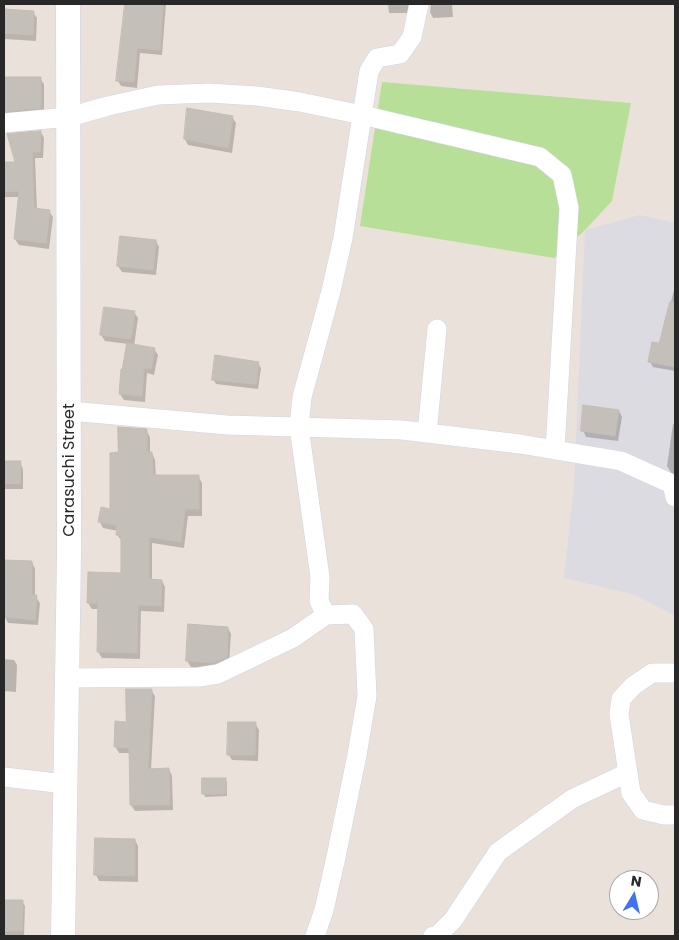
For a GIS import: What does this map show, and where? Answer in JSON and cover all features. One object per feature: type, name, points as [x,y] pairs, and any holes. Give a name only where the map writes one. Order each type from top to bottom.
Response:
[{"type":"street","name":"Carasuchi Street","points":[[63,936],[68,678],[70,411],[68,4]]},
{"type":"street","points":[[326,615],[320,601],[320,577],[299,427],[302,397],[344,238],[369,70],[377,58],[400,54],[412,37],[419,4]]},
{"type":"street","points":[[4,124],[69,116],[158,95],[209,93],[257,96],[362,115],[540,157],[562,175],[569,208],[555,450]]},
{"type":"street","points":[[427,432],[436,329]]},
{"type":"street","points":[[70,411],[227,425],[427,432],[555,450],[621,461],[672,484],[675,497]]},
{"type":"street","points":[[68,678],[199,677],[218,674],[293,638],[326,615],[353,614],[364,628],[367,696],[338,848],[324,910],[315,936]]},
{"type":"street","points":[[675,670],[652,673],[633,686],[621,699],[619,714],[631,793],[643,810],[664,815],[675,815]]},
{"type":"street","points":[[433,936],[438,936],[453,920],[498,852],[572,799],[627,773]]},
{"type":"street","points":[[4,777],[65,784]]},
{"type":"shaded area","points":[[640,215],[675,223],[675,616],[635,595],[564,578],[574,486],[585,230]]},
{"type":"green space","points":[[382,82],[631,103],[612,201],[585,230],[554,258],[360,226]]},
{"type":"building","points":[[125,4],[163,4],[160,50],[137,48],[134,82],[116,81]]},
{"type":"building","points":[[4,9],[34,11],[33,35],[4,33]]},
{"type":"building","points":[[4,77],[41,77],[41,108],[4,112]]},
{"type":"building","points":[[187,108],[233,116],[228,148],[184,139]]},
{"type":"building","points":[[41,131],[40,152],[32,152],[34,208],[50,210],[46,243],[14,239],[19,191],[4,192],[4,162],[15,162],[7,134]]},
{"type":"building","points":[[120,236],[156,240],[153,270],[117,266]]},
{"type":"building","points":[[670,302],[675,302],[675,367],[648,362],[652,342],[659,343]]},
{"type":"building","points":[[104,307],[135,311],[131,339],[100,335]]},
{"type":"building","points":[[127,343],[155,348],[151,369],[144,368],[142,396],[119,394],[121,369]]},
{"type":"building","points":[[215,355],[259,362],[256,384],[212,380]]},
{"type":"building","points":[[583,405],[619,410],[615,436],[581,431]]},
{"type":"building","points":[[118,427],[147,429],[147,452],[152,452],[153,475],[199,475],[199,509],[185,509],[181,542],[149,537],[149,579],[162,580],[161,606],[138,605],[137,653],[97,652],[98,603],[87,603],[88,572],[121,573],[121,536],[116,535],[117,525],[98,522],[101,507],[110,509],[110,453],[118,452]]},
{"type":"building","points":[[4,461],[21,461],[20,484],[4,483]]},
{"type":"building","points":[[4,560],[32,561],[32,595],[37,595],[35,620],[4,617],[6,589],[4,589]]},
{"type":"building","points":[[188,624],[228,627],[227,657],[215,663],[186,661]]},
{"type":"building","points":[[126,689],[152,689],[148,769],[169,768],[170,805],[130,805],[129,748],[114,747],[115,721],[126,722]]},
{"type":"building","points":[[228,722],[256,722],[255,755],[227,755]]},
{"type":"building","points":[[202,778],[226,778],[226,794],[202,794]]},
{"type":"building","points":[[95,838],[135,839],[135,876],[94,875]]},
{"type":"building","points":[[4,900],[23,900],[22,931],[4,931]]}]
